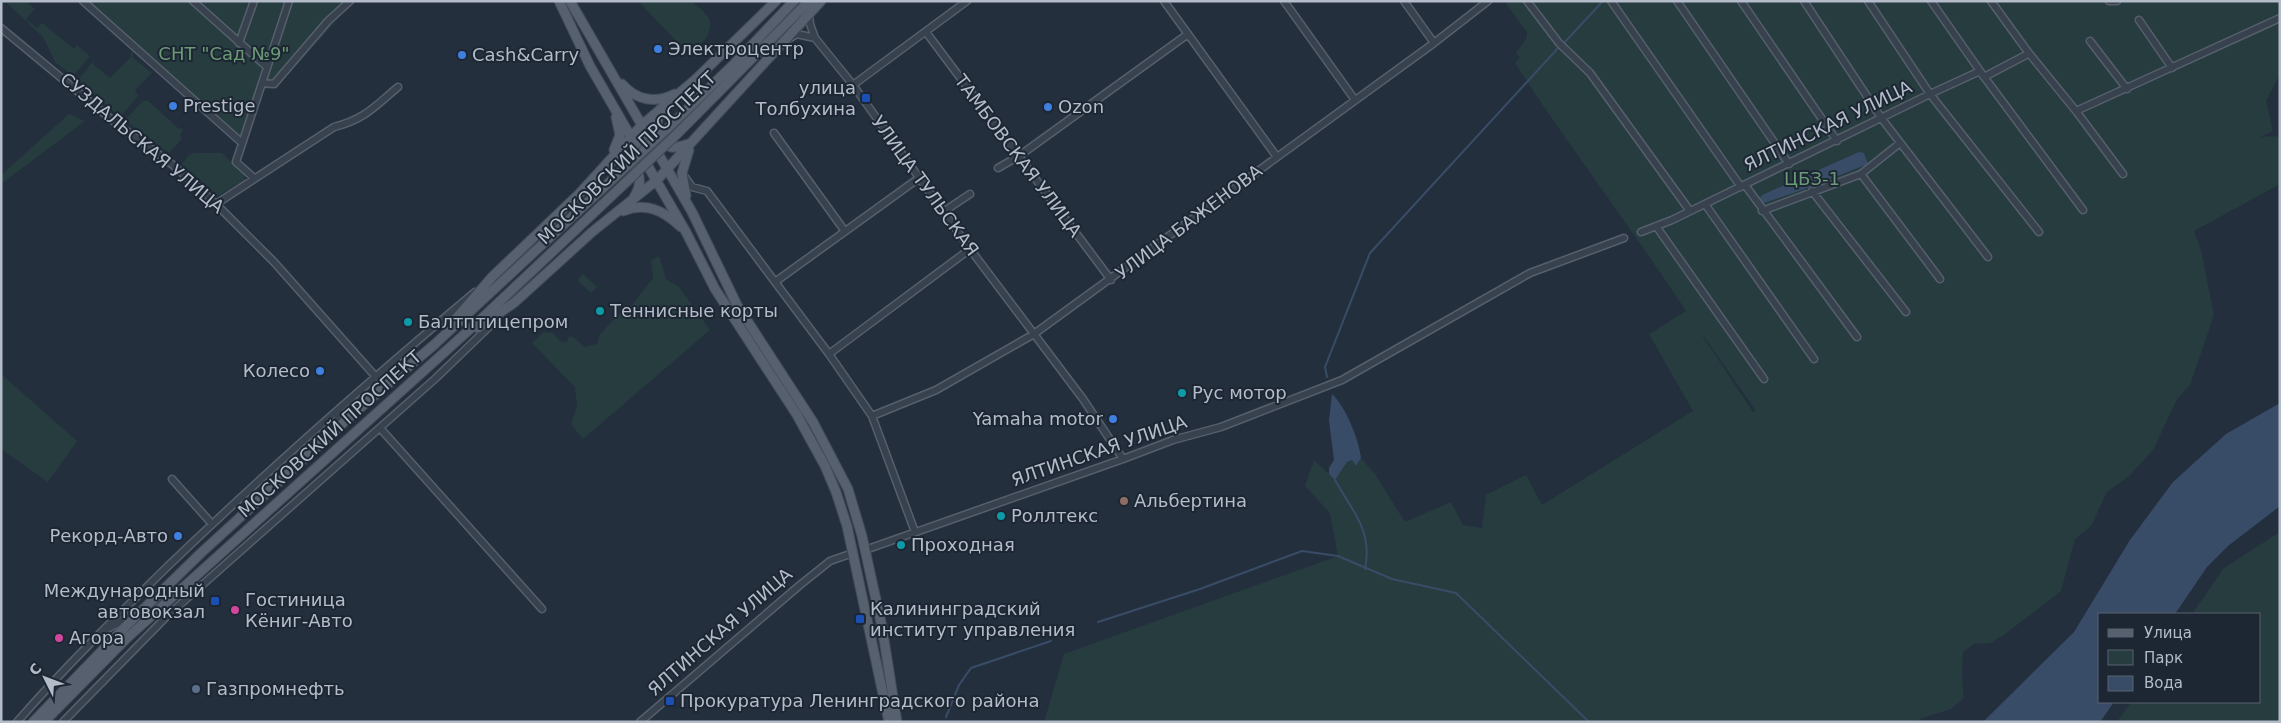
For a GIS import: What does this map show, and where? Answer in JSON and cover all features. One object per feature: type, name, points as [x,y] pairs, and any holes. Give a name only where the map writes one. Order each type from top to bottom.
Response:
[{"type":"main road","points":[[559,1],[590,66],[657,180],[719,295],[815,447],[841,507],[889,722]]},
{"type":"main road","points":[[570,1],[692,212],[737,305],[813,422],[850,496],[865,550],[882,627],[897,722]]},
{"type":"main road","points":[[435,344],[492,278],[555,218],[631,136],[686,88],[776,1]]},
{"type":"main road","name":"МОСКОВСКИЙ ПРОСПЕКТ","points":[[32,722],[201,553],[336,429],[435,344],[615,177],[733,66],[794,1]]},
{"type":"main road","name":"МОСКОВСКИЙ ПРОСПЕКТ","points":[[44,722],[127,638],[449,348],[621,187],[677,134],[809,1]]},
{"type":"main road","points":[[449,348],[515,302],[569,251],[657,180],[821,1]]},
{"type":"main road","points":[[606,64],[628,91],[644,99],[659,100],[686,88]]},
{"type":"main road","points":[[604,165],[620,135],[611,102]]},
{"type":"main road","points":[[669,102],[656,121],[661,137],[667,145],[672,147],[693,142]]},
{"type":"main road","points":[[692,212],[683,185],[683,168],[693,142]]},
{"type":"main road","points":[[604,165],[620,158],[626,159],[632,164],[639,174],[641,182],[632,202]]},
{"type":"main road","points":[[609,218],[632,207],[648,207],[665,213],[686,232]]},
{"type":"main road","name":"ЯЛТИНСКАЯ УЛИЦА","points":[[852,553],[865,550]]},
{"type":"main road","points":[[201,553],[208,555],[209,564]]},
{"type":"main road","points":[[125,627],[127,638]]},
{"type":"street","points":[[83,1],[242,143]]},
{"type":"street","points":[[192,1],[267,67]]},
{"type":"street","points":[[240,43],[254,1]]},
{"type":"street","points":[[254,178],[236,162],[290,1]]},
{"type":"street","points":[[262,83],[274,84],[328,22],[350,1]]},
{"type":"street","points":[[852,85],[967,1]]},
{"type":"street","points":[[1164,1],[1277,157]]},
{"type":"street","points":[[1284,1],[1355,100]]},
{"type":"street","points":[[1404,1],[1434,43]]},
{"type":"street","name":"УЛИЦА БАЖЕНОВА","points":[[872,416],[936,390],[1034,334],[1111,280],[1434,43],[1488,1]]},
{"type":"street","points":[[1527,1],[1561,46],[1590,73],[1690,212]]},
{"type":"street","points":[[1611,1],[1743,186],[1857,337]]},
{"type":"street","points":[[1677,1],[1789,164]]},
{"type":"street","points":[[1741,1],[1837,141]]},
{"type":"street","points":[[1804,1],[1882,119],[1988,258]]},
{"type":"street","points":[[1868,1],[1930,94],[2039,232]]},
{"type":"street","points":[[1931,1],[1981,73],[2083,210]]},
{"type":"street","points":[[1991,1],[2027,54],[2076,111],[2123,174]]},
{"type":"street","points":[[810,14],[810,24],[815,38]]},
{"type":"street","points":[[2076,111],[2280,18]]},
{"type":"street","points":[[2139,20],[2172,68]]},
{"type":"street","name":"СУЗДАЛЬСКАЯ УЛИЦА","points":[[1,28],[117,124],[173,165],[216,204],[274,262],[376,377]]},
{"type":"street","name":"ТАМБОВСКАЯ УЛИЦА","points":[[926,32],[1111,280]]},
{"type":"street","points":[[786,40],[796,34],[815,38]]},
{"type":"street","points":[[998,168],[1019,156],[1188,34]]},
{"type":"street","name":"УЛИЦА ТУЛЬСКАЯ","points":[[815,38],[852,85],[970,250],[1083,399],[1124,460]]},
{"type":"street","points":[[2090,41],[2127,88]]},
{"type":"street","name":"ЯЛТИНСКАЯ УЛИЦА","points":[[1641,232],[1690,212],[1930,94],[1981,73],[1984,77],[2027,54]]},
{"type":"street","points":[[216,204],[334,127],[354,122],[398,87]]},
{"type":"street","points":[[774,133],[844,230]]},
{"type":"street","points":[[1762,211],[1861,174],[1900,143]]},
{"type":"street","points":[[683,168],[690,185],[696,189],[707,191],[829,354],[872,416],[915,532]]},
{"type":"street","points":[[1861,174],[1940,279]]},
{"type":"street","points":[[775,282],[844,230],[919,178]]},
{"type":"street","points":[[1812,191],[1906,312]]},
{"type":"street","points":[[944,212],[970,194]]},
{"type":"street","points":[[1705,204],[1814,359]]},
{"type":"street","points":[[1656,226],[1764,378]]},
{"type":"street","name":"ЯЛТИНСКАЯ УЛИЦА","points":[[865,550],[1124,460],[1173,440],[1221,427],[1342,380],[1530,273],[1624,238]]},
{"type":"street","points":[[829,354],[970,250]]},
{"type":"street","name":"МОСКОВСКИЙ ПРОСПЕКТ","points":[[17,722],[100,633],[212,524],[389,365],[492,278]]},
{"type":"street","name":"МОСКОВСКИЙ ПРОСПЕКТ","points":[[63,722],[140,643],[210,578],[436,378],[515,302]]},
{"type":"street","points":[[336,429],[339,410]]},
{"type":"street","name":"МОСКОВСКИЙ ПРОСПЕКТ","points":[[380,428],[542,609]]},
{"type":"street","points":[[335,467],[336,451]]},
{"type":"street","points":[[172,479],[212,524]]},
{"type":"street","name":"ЯЛТИНСКАЯ УЛИЦА","points":[[640,722],[800,585],[830,562],[852,553]]},
{"type":"street","points":[[188,583],[210,578]]},
{"type":"street","points":[[100,633],[143,609]]},
{"type":"street","points":[[127,638],[136,644],[140,643]]},
{"type":"green space","points":[[9,1],[25,1],[35,9],[26,19],[37,28],[42,23],[74,49],[77,45],[90,56],[73,76],[55,62],[43,37],[7,3]]},
{"type":"green space","name":"СНТ \"Сад №9\"","points":[[80,1],[354,1],[277,87],[264,90],[241,140]]},
{"type":"green space","points":[[638,1],[692,1],[704,12],[710,22],[705,40],[698,44],[680,45]]},
{"type":"green space","name":"ЦБЗ-1","points":[[1504,1],[2280,1],[2280,74],[2266,101],[2273,131],[2261,137],[2280,136],[2280,184],[2194,231],[2201,250],[2214,315],[2190,385],[2177,399],[2153,450],[2129,476],[2107,492],[2091,526],[2075,539],[2061,591],[2004,635],[1990,643],[1974,644],[1963,652],[1962,678],[1964,698],[1951,709],[1920,719],[1918,722],[1044,722],[1064,654],[1338,556],[1330,513],[1305,486],[1314,460],[1335,480],[1347,462],[1352,460],[1356,466],[1361,458],[1375,474],[1405,522],[1451,502],[1463,525],[1482,528],[1486,495],[1526,475],[1542,505],[1693,411],[1649,334],[1686,311],[1515,63],[1520,57],[1516,53],[1527,37],[1527,32]],"holes":[[[1703,335],[1756,411],[1753,412]]]},
{"type":"green space","points":[[133,51],[133,58],[152,73],[135,90],[138,96],[120,117],[78,80],[94,60],[93,64],[110,78],[132,56],[130,54]]},
{"type":"green space","points":[[143,101],[148,101],[178,128],[183,129],[180,136],[182,139],[169,153],[125,120]]},
{"type":"green space","points":[[69,114],[85,121],[1,184],[1,175]]},
{"type":"green space","points":[[195,153],[222,153],[245,175],[244,180],[218,196],[182,164],[189,155]]},
{"type":"green space","points":[[659,256],[666,279],[679,287],[710,330],[583,439],[571,424],[577,406],[575,387],[532,343],[544,332],[553,333],[560,341],[567,342],[568,338],[572,336],[585,347],[597,344],[600,334],[626,307],[631,306],[653,278],[651,260]]},
{"type":"green space","points":[[583,274],[597,287],[591,293],[577,280]]},
{"type":"green space","points":[[1,374],[77,441],[48,482],[1,449]]},
{"type":"green space","points":[[2280,532],[2280,722],[2117,722],[2130,703],[2261,703],[2261,613],[2193,613],[2224,568]]},
{"type":"water","points":[[1859,152],[1864,153],[1868,164],[1825,181],[1819,181],[1814,186],[1764,203],[1760,199],[1762,195]]},
{"type":"water","points":[[1332,394],[1351,424],[1358,442],[1361,458],[1356,466],[1352,460],[1347,462],[1335,480],[1329,474],[1329,468],[1334,460],[1329,421]]},
{"type":"water","points":[[2280,403],[2280,506],[2228,546],[2207,567],[2176,613],[2098,613],[2098,703],[2113,703],[2100,722],[1983,722],[2074,632],[2130,540],[2173,482],[2226,434]]},
{"type":"waterway","points":[[1563,44],[1603,1]]},
{"type":"waterway","points":[[1327,377],[1325,367],[1370,253],[1559,47]]},
{"type":"waterway","points":[[1335,480],[1364,532],[1367,555],[1365,569]]},
{"type":"waterway","points":[[1098,622],[1200,589],[1302,551],[1338,556],[1392,579],[1456,593],[1589,722]]},
{"type":"waterway","points":[[946,717],[959,685],[971,668],[1051,641]]},
{"type":"place","name":"Электроцентр","points":[[658,49]]},
{"type":"place","name":"Cash&Carry","points":[[462,55]]},
{"type":"place","name":"улица Толбухина","points":[[866,98]]},
{"type":"place","name":"Prestige","points":[[173,106]]},
{"type":"place","name":"Ozon","points":[[1048,107]]},
{"type":"place","name":"Теннисные корты","points":[[600,311]]},
{"type":"place","name":"Балтптицепром","points":[[408,322]]},
{"type":"place","name":"Колесо","points":[[320,371]]},
{"type":"place","name":"Рус мотор","points":[[1182,393]]},
{"type":"place","name":"Yamaha motor","points":[[1113,419]]},
{"type":"place","name":"Альбертина","points":[[1124,501]]},
{"type":"place","name":"Роллтекс","points":[[1001,516]]},
{"type":"place","name":"Рекорд-Авто","points":[[178,536]]},
{"type":"place","name":"Проходная","points":[[901,545]]},
{"type":"place","name":"Международный автовокзал","points":[[215,601]]},
{"type":"place","name":"Гостиница Кёниг-Авто","points":[[235,610]]},
{"type":"place","name":"Калининградский институт управления","points":[[860,619]]},
{"type":"place","name":"Агора","points":[[59,638]]},
{"type":"place","name":"Газпромнефть","points":[[196,689]]},
{"type":"place","name":"Прокуратура Ленинградского района","points":[[670,701]]}]
